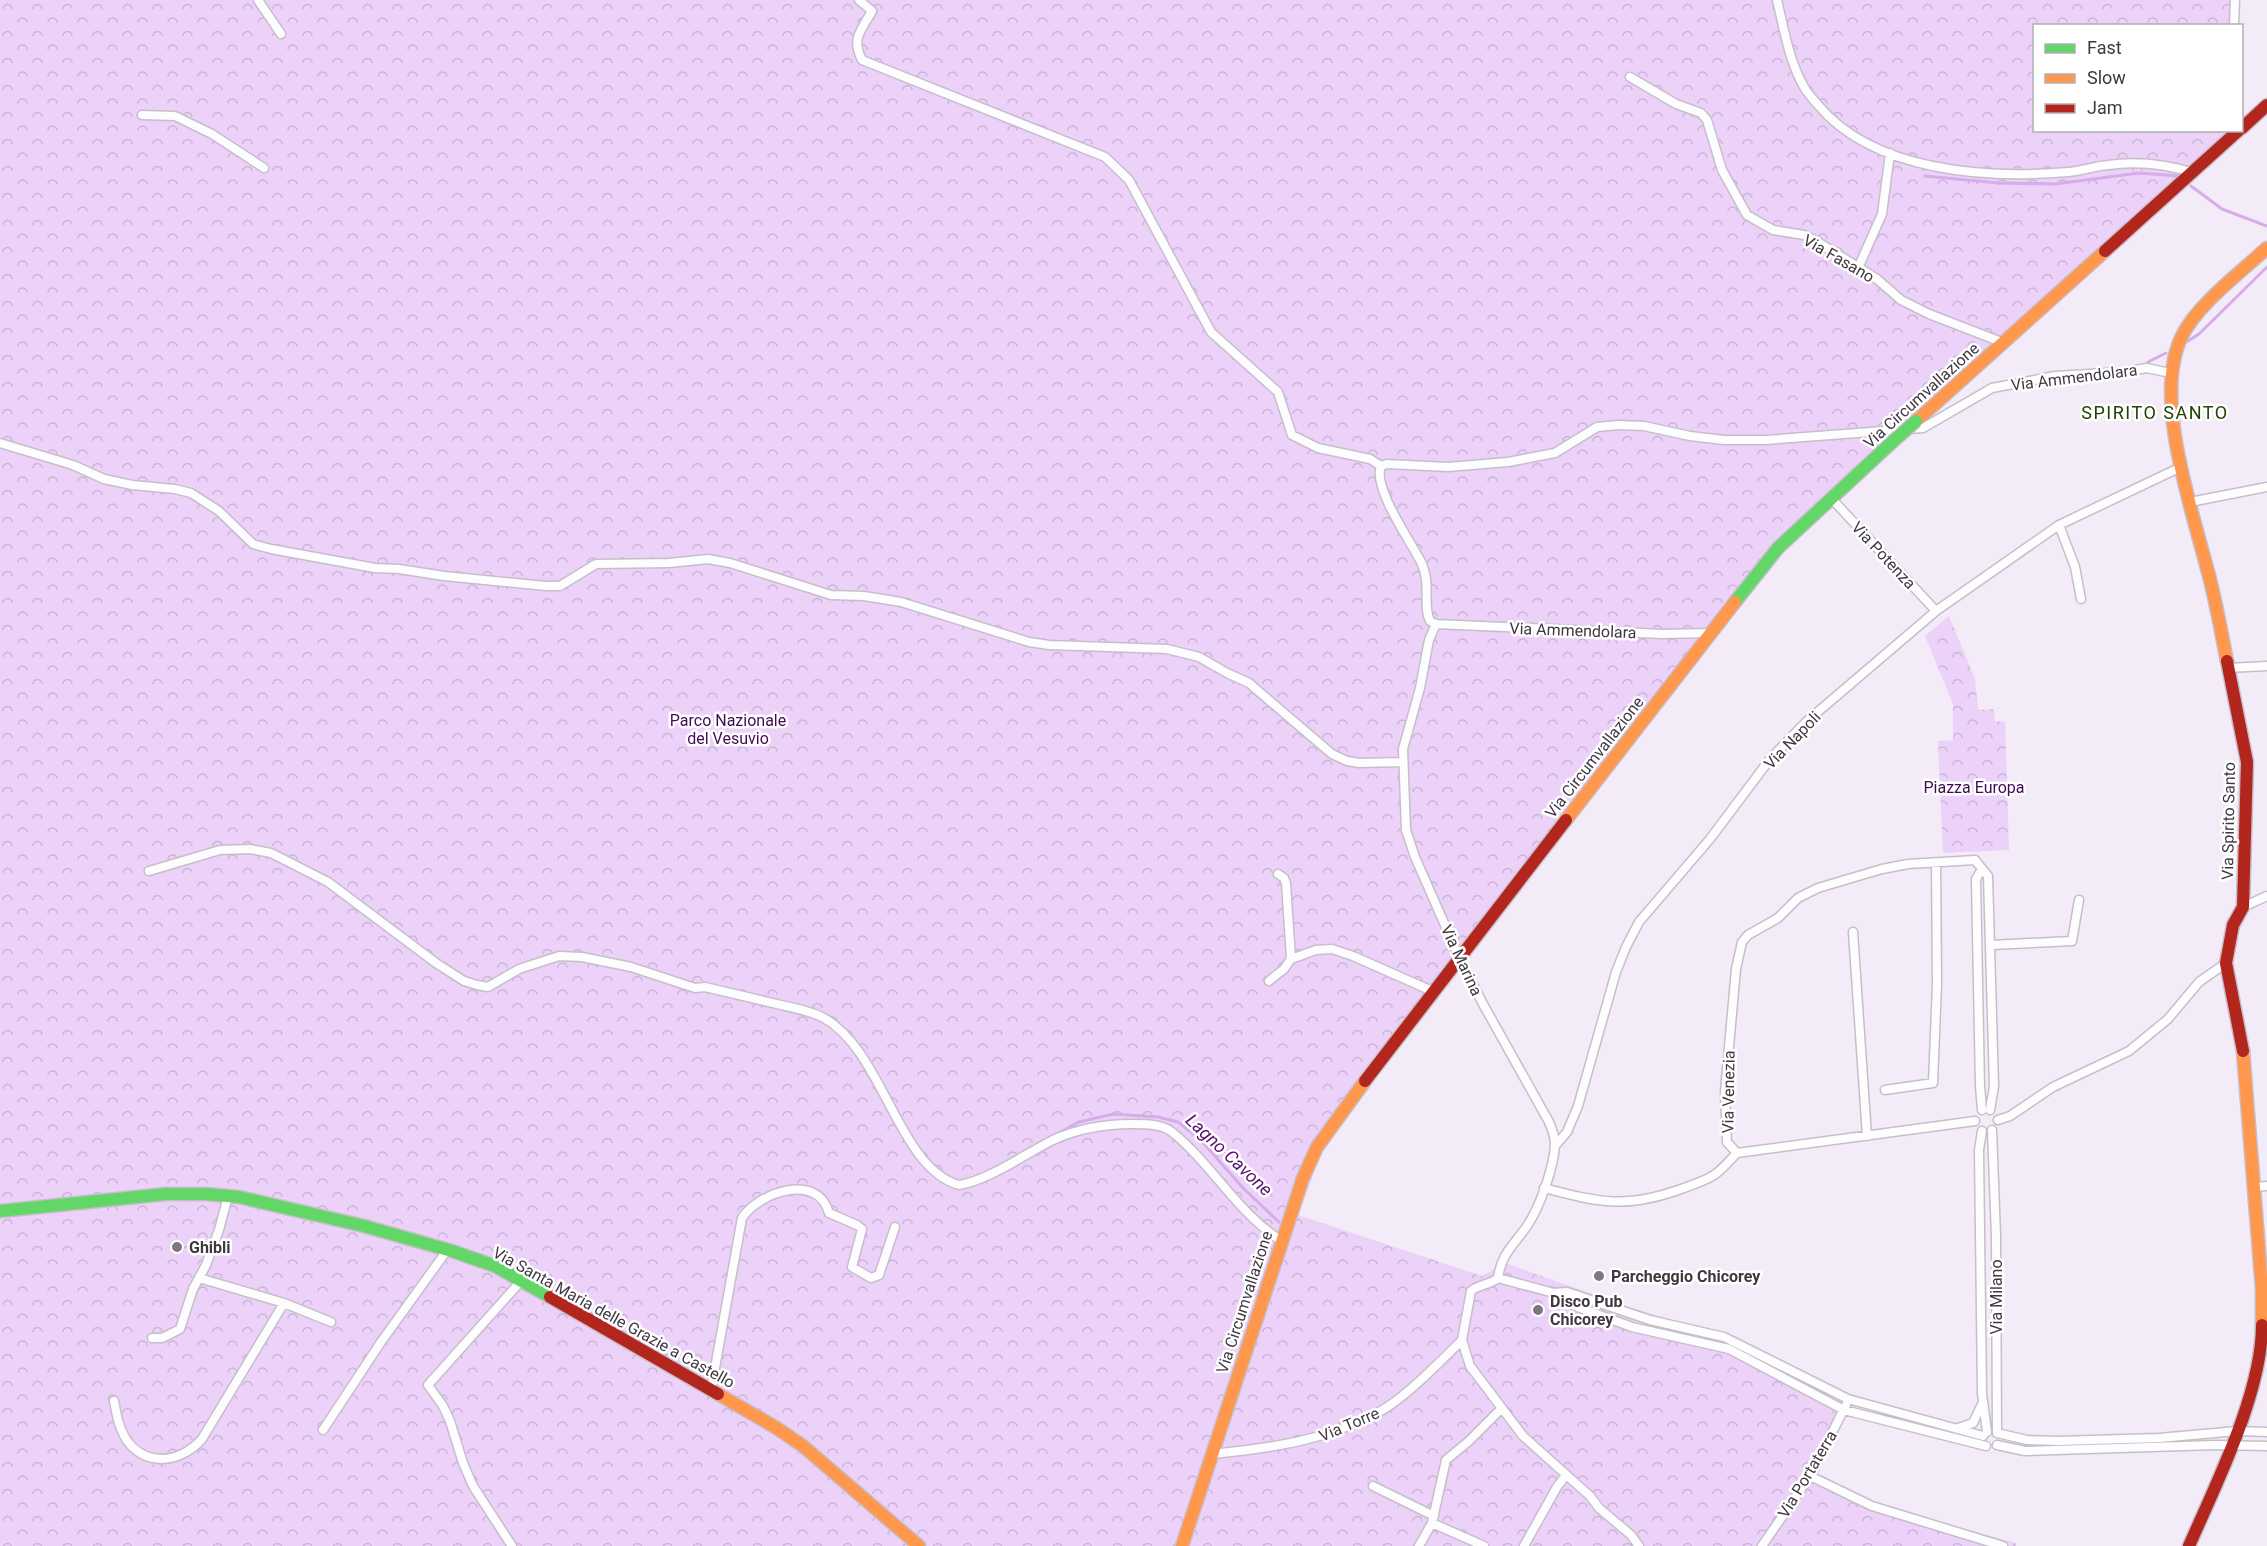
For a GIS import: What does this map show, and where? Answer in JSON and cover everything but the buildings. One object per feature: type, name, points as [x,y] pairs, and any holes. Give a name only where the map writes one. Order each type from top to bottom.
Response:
[{"type":"street","points":[[258,0],[281,34]]},
{"type":"street","points":[[0,443],[73,465],[104,479],[191,493],[219,512],[253,544],[375,568],[399,568],[444,576],[560,586],[596,564],[669,563],[708,559],[730,563],[831,595],[864,596],[901,602],[1029,642],[1048,645],[1167,649],[1199,657],[1227,674],[1250,683],[1332,754],[1347,761],[1359,763],[1403,762],[1408,726],[1420,688],[1429,640],[1436,624],[1430,621],[1427,614],[1427,577],[1400,528],[1383,487],[1378,472],[1381,466],[1370,459],[1318,448],[1292,435],[1278,392],[1211,332],[1129,180],[1105,158],[862,60],[856,47],[859,34],[872,11],[859,0]]},
{"type":"street","points":[[1777,0],[1789,50],[1804,88],[1846,133],[1862,142],[1935,166],[2002,175],[2070,172],[2109,164],[2143,163],[2166,165],[2194,173]]},
{"type":"street","points":[[2234,24],[2235,0]]},
{"type":"street","name":"Via Fasano","points":[[1630,77],[1676,104],[1701,113],[1707,120],[1722,170],[1748,215],[1773,230],[1803,235],[1859,266],[1901,300],[1929,314],[2004,343]]},
{"type":"street","name":"Via Circumvallazione","points":[[2243,125],[2267,105]]},
{"type":"street","points":[[142,115],[176,116],[212,134],[264,168]]},
{"type":"street","name":"Via Circumvallazione","points":[[1182,1546],[1303,1178],[1317,1147],[1337,1117],[1432,991],[1778,548],[1890,444],[2194,173],[2236,132]]},
{"type":"street","points":[[1859,266],[1882,214],[1890,153]]},
{"type":"street","name":"Via Spirito Santo","points":[[2226,963],[2233,925],[2243,907],[2247,762],[2210,579],[2174,437],[2170,373],[2181,338],[2195,315],[2267,248]]},
{"type":"street","name":"Via Ammendolara","points":[[1381,466],[1387,464],[1448,467],[1508,462],[1555,453],[1597,427],[1618,425],[1644,426],[1690,436],[1724,440],[1766,440],[1923,428],[1992,388],[2003,385],[2055,376],[2123,372],[2147,368],[2170,373]]},
{"type":"street","name":"Via Napoli","points":[[1555,1146],[1567,1132],[1578,1106],[1616,972],[1639,922],[1710,839],[1770,759],[1799,729],[1936,611],[2060,525],[2181,467]]},
{"type":"street","points":[[2190,502],[2267,487]]},
{"type":"street","name":"Via Potenza","points":[[1831,498],[1936,611]]},
{"type":"street","points":[[2060,525],[2075,567],[2081,599]]},
{"type":"street","name":"Via Ammendolara","points":[[1436,624],[1663,634],[1711,633]]},
{"type":"street","points":[[2228,668],[2267,666]]},
{"type":"street","name":"Via Marina","points":[[1403,762],[1406,830],[1415,857],[1483,1004],[1549,1122],[1555,1136],[1555,1146]]},
{"type":"street","points":[[149,871],[220,850],[250,849],[271,853],[328,882],[436,963],[464,981],[477,986],[488,987],[519,969],[559,956],[582,957],[631,967],[695,988],[705,987],[803,1010],[824,1018],[842,1031],[881,1085],[913,1147],[923,1161],[953,1183],[959,1185],[1008,1165],[1071,1133],[1113,1124],[1157,1125],[1170,1130],[1185,1144],[1259,1224],[1284,1235]]},
{"type":"street","points":[[1885,1090],[1933,1083],[1937,984],[1936,862],[1975,860],[1988,876],[1994,1086],[1986,1110],[1977,1114],[1976,1121],[1982,1131],[1992,1130],[1998,1120],[2010,1116],[2053,1087],[2129,1051],[2168,1019],[2199,982],[2226,963],[2243,1053],[2261,1186],[2262,1338],[2254,1377],[2236,1431],[2189,1546]]},
{"type":"street","name":"Via Venezia","points":[[1936,862],[1882,869],[1818,888],[1798,898],[1778,918],[1748,934],[1742,942],[1736,969],[1728,1048],[1725,1101],[1727,1142],[1737,1153],[1976,1121]]},
{"type":"street","points":[[1982,869],[1976,879],[1980,1086],[1986,1110]]},
{"type":"street","points":[[1278,874],[1284,878],[1286,883],[1291,959]]},
{"type":"street","points":[[2243,907],[2267,896]]},
{"type":"street","points":[[1991,945],[2072,941],[2079,900]]},
{"type":"street","points":[[1853,932],[1867,1136]]},
{"type":"street","points":[[1269,981],[1284,969],[1291,959],[1316,950],[1332,949],[1432,991]]},
{"type":"street","points":[[1986,1110],[1995,1114],[1998,1120]]},
{"type":"street","name":"Via Milano","points":[[1992,1130],[1997,1433]]},
{"type":"street","name":"Via Milano","points":[[1982,1131],[1979,1150],[1982,1403],[1985,1434]]},
{"type":"street","points":[[1555,1146],[1544,1188],[1529,1223],[1501,1260],[1498,1278],[1493,1283],[1471,1291],[1462,1340],[1470,1366],[1522,1436],[1631,1535],[1639,1546]]},
{"type":"street","points":[[1544,1188],[1606,1202],[1632,1203],[1713,1176],[1737,1153]]},
{"type":"street","points":[[711,1390],[742,1218],[755,1203],[796,1188],[822,1198],[829,1213],[862,1229],[852,1267],[871,1278],[879,1275],[895,1227]]},
{"type":"street","name":"Via Santa Maria delle Grazie a Castello","points":[[0,1211],[156,1194],[193,1193],[228,1196],[305,1211],[411,1237],[495,1266],[775,1427],[803,1446],[919,1546]]},
{"type":"street","points":[[152,1338],[162,1338],[180,1329],[193,1289],[206,1265],[219,1230],[228,1196]]},
{"type":"street","points":[[322,1430],[381,1342],[448,1249]]},
{"type":"street","points":[[199,1278],[284,1302],[331,1322]]},
{"type":"street","points":[[1498,1278],[1554,1293],[1567,1292],[1650,1320],[1724,1337],[1848,1399],[1985,1434],[1997,1433],[2027,1440],[2159,1438],[2236,1431],[2267,1432]]},
{"type":"street","points":[[512,1546],[473,1486],[450,1421],[443,1406],[428,1385],[521,1281]]},
{"type":"street","points":[[1554,1293],[1564,1302],[1632,1327],[1729,1349],[1844,1410],[1992,1448],[2000,1439],[1997,1433]]},
{"type":"street","points":[[114,1401],[121,1430],[144,1456],[168,1460],[194,1448],[214,1420],[284,1302]]},
{"type":"street","name":"Via Torre","points":[[1212,1454],[1310,1440],[1334,1433],[1378,1413],[1403,1394],[1462,1340]]},
{"type":"street","name":"Via Portaterra","points":[[1762,1546],[1810,1476],[1848,1399]]},
{"type":"street","points":[[1958,1428],[1973,1423],[1982,1403]]},
{"type":"street","points":[[1419,1546],[1433,1519],[1446,1460],[1501,1409]]},
{"type":"street","points":[[1985,1434],[1983,1441],[1986,1446]]},
{"type":"street","points":[[1997,1445],[2025,1451],[2267,1446]]},
{"type":"street","points":[[1524,1546],[1566,1475]]},
{"type":"street","points":[[1810,1476],[1872,1506],[2003,1546]]},
{"type":"street","points":[[1373,1486],[1484,1546]]},
{"type":"green space","name":"Parco Nazionale del Vesuvio","points":[[0,0],[2237,0],[2236,24],[2033,24],[2033,132],[2233,132],[2232,146],[1826,508],[1772,559],[1437,990],[1323,1148],[1298,1215],[1482,1276],[1505,1263],[1629,1307],[1736,1339],[1847,1395],[1819,1474],[1879,1505],[2016,1543],[2016,1546],[0,1546]]},
{"type":"green space","name":"Piazza Europa","points":[[1949,616],[1975,679],[1978,710],[1994,709],[1995,721],[2005,722],[2009,850],[1943,853],[1938,741],[1953,740],[1953,704],[1925,636]]},
{"type":"waterway","points":[[1925,176],[1999,183],[2055,184],[2139,173],[2180,176]]},
{"type":"waterway","points":[[2191,186],[2222,209],[2267,226]]},
{"type":"waterway","points":[[2185,343],[2199,334],[2267,267]]},
{"type":"waterway","points":[[2148,362],[2166,353]]},
{"type":"waterway","name":"Lagno Cavone","points":[[1059,1133],[1079,1122],[1113,1114],[1158,1117],[1178,1122],[1200,1139],[1243,1188],[1279,1222]]},
{"type":"traffic: fast","points":[[1890,444],[1916,421]]},
{"type":"traffic: fast","points":[[1735,602],[1778,548],[1890,444]]},
{"type":"traffic: fast","points":[[0,1211],[166,1194],[239,1197],[364,1226],[452,1251],[495,1266],[550,1297]]},
{"type":"traffic: slow","points":[[2227,661],[2214,594],[2178,453],[2171,389],[2174,361],[2182,336],[2189,324],[2220,289],[2267,248]]},
{"type":"traffic: slow","points":[[1916,421],[2105,251]]},
{"type":"traffic: slow","points":[[1566,820],[1735,602]]},
{"type":"traffic: slow","points":[[2243,1051],[2262,1289],[2262,1325]]},
{"type":"traffic: slow","points":[[1182,1546],[1303,1178],[1317,1147],[1365,1081]]},
{"type":"traffic: slow","points":[[718,1394],[803,1446],[919,1546]]},
{"type":"traffic: jam","points":[[2243,127],[2267,105]]},
{"type":"traffic: jam","points":[[2105,251],[2237,132]]},
{"type":"traffic: jam","points":[[2227,661],[2247,762],[2243,907],[2233,925],[2226,963],[2243,1051]]},
{"type":"traffic: jam","points":[[1365,1081],[1566,820]]},
{"type":"traffic: jam","points":[[550,1297],[718,1394]]},
{"type":"traffic: jam","points":[[2189,1546],[2236,1438],[2246,1408],[2260,1351],[2262,1325]]},
{"type":"place","name":"Ghibli","points":[[177,1247]]},
{"type":"place","name":"Parcheggio Chicorey","points":[[1599,1276]]},
{"type":"place","name":"Disco Pub Chicorey","points":[[1538,1310]]},
{"type":"district","name":"SPIRITO SANTO","points":[[2155,413]]}]
